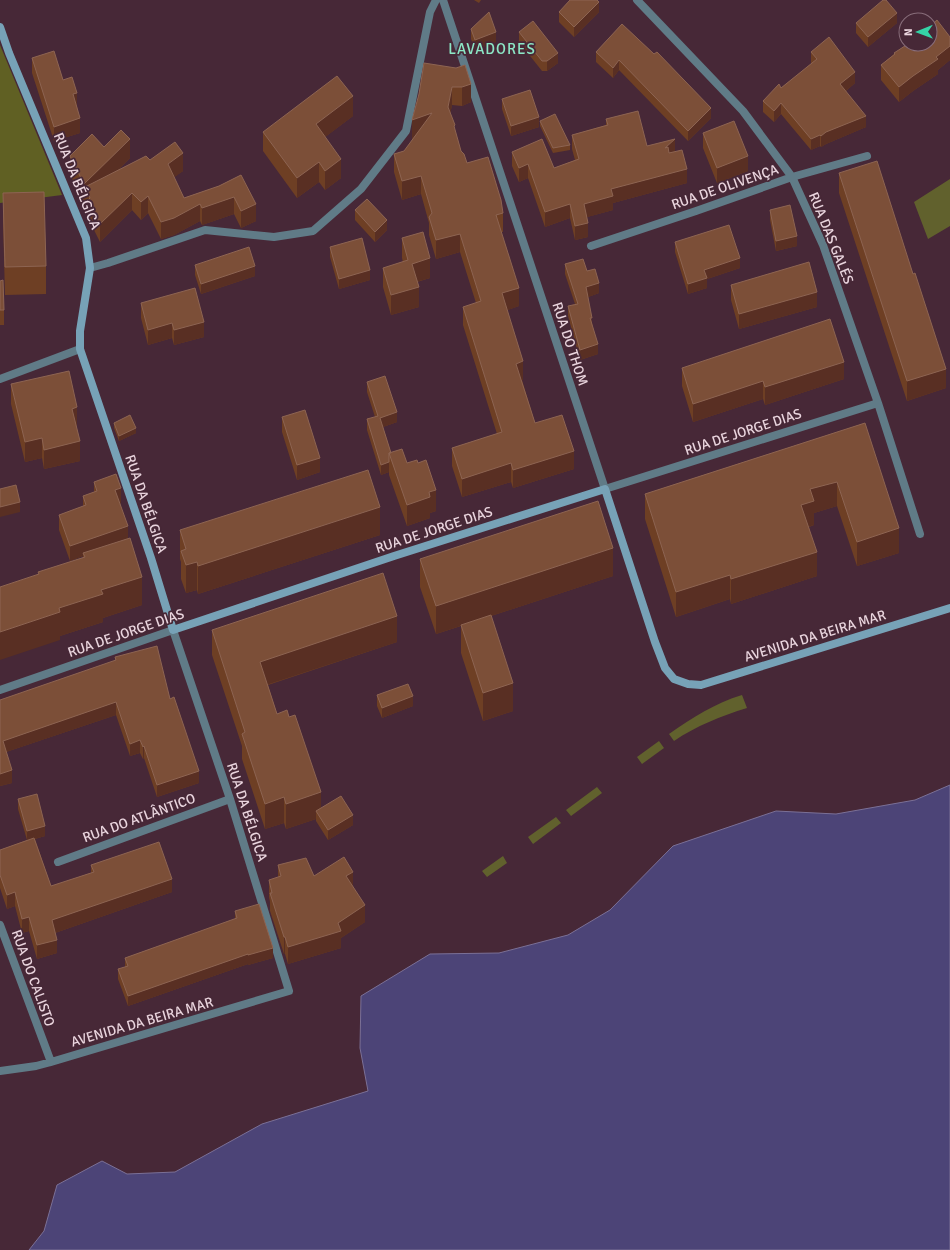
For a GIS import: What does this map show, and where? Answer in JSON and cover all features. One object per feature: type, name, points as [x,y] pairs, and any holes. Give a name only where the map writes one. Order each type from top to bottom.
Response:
[{"type":"main road","name":"RUA DA BÉLGICA","points":[[0,27],[9,53],[86,238],[90,268],[80,331],[80,349],[151,558],[173,630]]},
{"type":"main road","name":"RUA DE JORGE DIAS","points":[[173,630],[394,556],[605,489]]},
{"type":"main road","name":"RUA DO THOM","points":[[605,489],[655,642],[665,668],[674,679],[688,684]]},
{"type":"main road","name":"AVENIDA DA BEIRA MAR","points":[[688,684],[700,685],[950,608]]},
{"type":"street","points":[[90,268],[144,252],[205,230],[274,237],[313,231],[361,189],[406,131],[430,12],[436,0]]},
{"type":"street","name":"RUA DO THOM","points":[[443,0],[605,489]]},
{"type":"street","name":"RUA DAS GALÉS","points":[[637,0],[743,111],[792,177],[823,245],[878,403],[920,534]]},
{"type":"street","name":"RUA DE OLIVENÇA","points":[[591,246],[792,177],[867,156]]},
{"type":"street","points":[[0,379],[80,349]]},
{"type":"street","name":"RUA DE JORGE DIAS","points":[[605,489],[878,403]]},
{"type":"street","name":"RUA DE JORGE DIAS","points":[[0,690],[173,630]]},
{"type":"street","name":"RUA DA BÉLGICA","points":[[173,630],[230,799],[289,991]]},
{"type":"street","name":"RUA DO ATLÂNTICO","points":[[58,862],[230,799]]},
{"type":"street","name":"RUA DO CALISTO","points":[[0,925],[51,1062]]},
{"type":"street","name":"AVENIDA DA BEIRA MAR","points":[[0,1071],[36,1066],[51,1062],[289,991]]},
{"type":"shaded area","points":[[0,45],[62,195],[0,203]]},
{"type":"shaded area","points":[[950,179],[950,226],[928,239],[914,202]]},
{"type":"shaded area","points":[[742,695],[747,708],[709,722],[674,741],[669,734],[713,707]]},
{"type":"shaded area","points":[[659,741],[664,748],[642,764],[637,757]]},
{"type":"shaded area","points":[[950,785],[950,1250],[29,1250],[44,1231],[57,1185],[102,1161],[127,1174],[175,1172],[262,1124],[368,1091],[360,1048],[361,996],[430,954],[499,953],[568,935],[610,910],[673,846],[776,811],[836,814],[915,800]]},
{"type":"shaded area","points":[[597,787],[602,793],[571,816],[566,810]]},
{"type":"shaded area","points":[[556,817],[561,823],[533,844],[528,837]]},
{"type":"shaded area","points":[[503,856],[507,863],[487,877],[482,871]]},
{"type":"building","points":[[570,0],[597,0],[599,2],[574,27],[559,12]]},
{"type":"building","points":[[883,0],[886,0],[897,13],[868,37],[856,23]]},
{"type":"building","points":[[489,12],[496,32],[475,40],[471,29]]},
{"type":"building","points":[[533,21],[558,53],[547,61],[542,61],[519,32]]},
{"type":"building","points":[[938,21],[950,37],[950,46],[936,57],[938,59],[899,87],[881,65],[895,54],[894,53],[898,50],[898,52],[938,52]]},
{"type":"building","points":[[622,24],[654,54],[657,52],[711,108],[688,131],[619,60],[613,68],[596,52]]},
{"type":"building","points":[[829,37],[855,72],[840,84],[866,116],[811,139],[781,103],[774,111],[763,101],[779,84],[781,88],[817,59],[811,52]]},
{"type":"building","points":[[54,51],[63,80],[72,77],[77,93],[73,94],[80,118],[54,127],[32,58]]},
{"type":"building","points":[[424,63],[456,68],[465,65],[471,84],[462,87],[452,87],[448,107],[455,125],[461,151],[464,154],[467,163],[488,157],[501,200],[503,213],[496,215],[519,288],[502,293],[523,361],[516,364],[535,423],[562,415],[574,451],[513,470],[511,463],[462,479],[452,448],[502,432],[463,307],[481,301],[460,234],[436,240],[429,217],[432,213],[421,176],[402,181],[394,154],[404,151],[432,113],[412,120],[419,94]]},
{"type":"building","points":[[337,76],[353,96],[316,124],[341,159],[325,171],[319,162],[297,178],[263,132]]},
{"type":"building","points":[[530,90],[539,117],[511,126],[502,99]]},
{"type":"building","points":[[638,111],[647,146],[675,139],[665,148],[668,147],[669,153],[682,150],[687,169],[611,189],[613,196],[584,204],[588,223],[575,226],[570,204],[545,212],[528,164],[519,168],[512,152],[542,139],[554,168],[579,159],[572,135],[608,125],[606,119]]},
{"type":"building","points":[[555,114],[570,145],[553,148],[540,121]]},
{"type":"building","points":[[734,121],[748,156],[717,168],[703,133]]},
{"type":"building","points":[[121,130],[130,139],[84,184],[70,156],[92,134],[104,147]]},
{"type":"building","points":[[175,142],[183,153],[168,164],[184,198],[219,186],[241,175],[256,204],[241,211],[234,197],[202,208],[200,204],[174,218],[161,222],[148,196],[141,202],[132,193],[100,224],[88,200],[90,198],[85,187],[146,156],[150,160]]},
{"type":"building","points":[[877,161],[913,274],[915,273],[946,369],[907,381],[839,173]]},
{"type":"building","points":[[44,192],[46,266],[5,267],[3,193]]},
{"type":"building","points":[[367,199],[387,220],[375,232],[355,210]]},
{"type":"building","points":[[790,205],[797,236],[776,241],[770,210]]},
{"type":"building","points":[[729,225],[740,258],[704,270],[707,278],[688,284],[675,242]]},
{"type":"building","points":[[423,232],[430,258],[412,264],[419,287],[391,295],[383,268],[408,260],[402,238]]},
{"type":"building","points":[[362,238],[370,270],[339,279],[330,247]]},
{"type":"building","points":[[249,247],[255,266],[201,284],[195,265]]},
{"type":"building","points":[[583,259],[587,271],[595,269],[599,283],[586,287],[592,318],[590,318],[598,344],[580,350],[568,306],[578,304],[565,264]]},
{"type":"building","points":[[809,262],[817,292],[739,314],[731,285]]},
{"type":"building","points":[[3,280],[4,310],[0,310],[0,281]]},
{"type":"building","points":[[195,288],[204,322],[174,330],[172,323],[148,330],[141,303]]},
{"type":"building","points":[[830,319],[844,362],[765,387],[763,381],[693,404],[682,368]]},
{"type":"building","points":[[69,371],[77,407],[72,409],[80,441],[44,450],[42,438],[25,442],[11,384]]},
{"type":"building","points":[[385,376],[397,412],[380,418],[391,453],[389,453],[389,462],[381,465],[367,419],[378,416],[367,382]]},
{"type":"building","points":[[305,410],[320,458],[297,465],[282,417]]},
{"type":"building","points":[[130,415],[136,428],[119,436],[114,423]]},
{"type":"building","points":[[865,423],[899,528],[857,542],[837,482],[810,489],[814,501],[801,505],[817,552],[731,579],[730,575],[676,592],[645,494]]},
{"type":"building","points":[[402,449],[407,463],[417,460],[418,463],[426,460],[436,490],[429,492],[430,497],[407,505],[389,453]]},
{"type":"building","points":[[368,470],[380,507],[198,566],[197,562],[186,565],[181,551],[186,549],[180,530]]},
{"type":"building","points":[[116,474],[121,488],[115,490],[128,526],[70,546],[59,515],[86,505],[83,496],[97,491],[94,482]]},
{"type":"building","points":[[16,485],[20,502],[0,507],[0,489]]},
{"type":"building","points":[[598,501],[613,548],[436,606],[420,559]]},
{"type":"building","points":[[130,538],[142,577],[101,590],[103,594],[59,608],[60,612],[0,632],[0,587],[39,574],[38,572],[85,557],[83,553]]},
{"type":"building","points":[[383,573],[397,616],[260,662],[277,714],[287,710],[289,717],[295,715],[321,792],[286,804],[284,797],[265,804],[242,734],[245,732],[212,630]]},
{"type":"building","points":[[491,615],[513,683],[483,693],[461,625]]},
{"type":"building","points":[[157,646],[170,699],[174,697],[199,771],[157,785],[144,746],[143,747],[140,740],[130,744],[116,702],[3,741],[12,770],[0,774],[0,700],[116,660],[115,657]]},
{"type":"building","points":[[408,684],[413,696],[382,708],[377,695]]},
{"type":"building","points":[[37,794],[45,826],[27,831],[18,799]]},
{"type":"building","points":[[341,796],[353,815],[328,830],[316,811]]},
{"type":"building","points":[[34,838],[51,886],[94,872],[91,865],[159,842],[172,879],[52,920],[57,940],[37,945],[29,917],[22,919],[15,892],[7,895],[0,875],[0,850]]},
{"type":"building","points":[[344,857],[353,872],[346,876],[365,905],[338,923],[341,931],[288,947],[270,893],[272,893],[269,880],[281,876],[278,865],[306,858],[314,876]]},
{"type":"building","points":[[259,904],[273,948],[248,954],[128,996],[118,969],[128,966],[125,958],[237,918],[235,911]]},
{"type":"district","name":"LAVADORES","points":[[492,49]]}]
